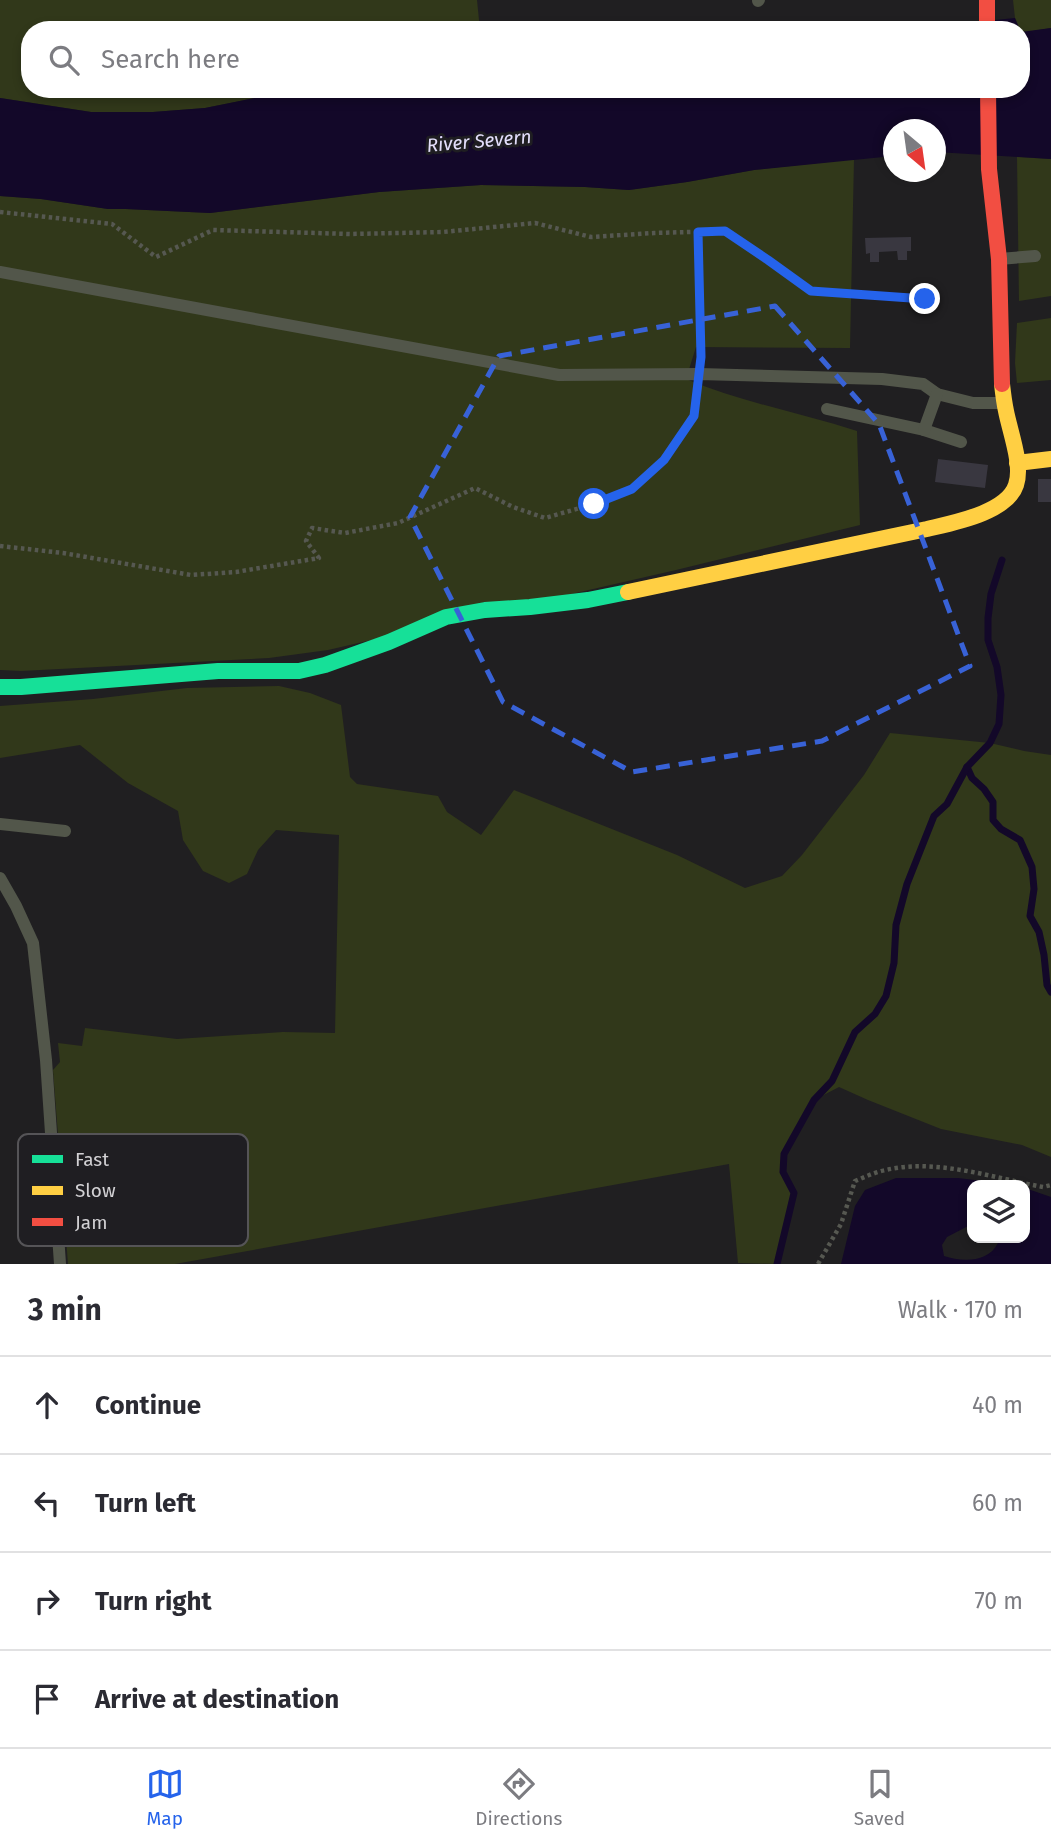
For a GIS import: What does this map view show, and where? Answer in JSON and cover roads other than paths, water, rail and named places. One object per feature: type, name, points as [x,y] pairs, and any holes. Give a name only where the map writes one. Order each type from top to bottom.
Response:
[{"type":"street","points":[[987,0],[987,21]]},
{"type":"street","points":[[0,687],[219,671],[299,671],[325,666],[446,617],[600,597],[901,534],[973,517],[991,510],[1008,498],[1016,488],[1017,463],[1004,403],[999,337],[999,259],[989,169],[988,98]]},
{"type":"street","points":[[1017,463],[1051,459]]},
{"type":"lane","points":[[999,259],[1035,256]]},
{"type":"lane","points":[[0,272],[559,375],[699,374],[882,379],[923,384],[937,394],[973,403],[1004,403]]},
{"type":"lane","points":[[924,430],[937,394]]},
{"type":"lane","points":[[827,409],[924,430],[961,442]]},
{"type":"lane","points":[[0,824],[65,831]]},
{"type":"lane","points":[[0,878],[33,943],[51,1134]]},
{"type":"lane","points":[[59,1246],[60,1264]]},
{"type":"water","points":[[1015,18],[1016,21],[986,21]]},
{"type":"water","name":"River Severn","points":[[1051,28],[1051,159],[946,153],[946,119],[883,119],[883,157],[754,170],[629,190],[481,185],[379,192],[210,213],[108,209],[0,196],[0,98],[91,112],[153,112],[205,108],[254,98],[1030,98],[1030,31]]},
{"type":"water","points":[[896,1178],[974,1180],[967,1180],[967,1227],[947,1237],[942,1245],[944,1256],[959,1259],[981,1257],[994,1250],[998,1243],[1030,1243],[1030,1190],[1051,1197],[1051,1264],[841,1264],[855,1206],[865,1190]]},
{"type":"waterway","points":[[777,1264],[794,1193],[783,1172],[784,1154],[814,1100],[832,1081],[855,1032],[875,1014],[886,996],[894,963],[896,925],[907,884],[934,816],[947,804],[967,767],[990,743],[999,724],[1001,695],[997,667],[988,640],[988,618],[991,594],[1002,560]]},
{"type":"waterway","points":[[967,767],[972,778],[993,802],[993,820],[1001,829],[1020,840],[1032,867],[1034,889],[1030,916],[1039,932],[1047,985],[1051,992]]}]
